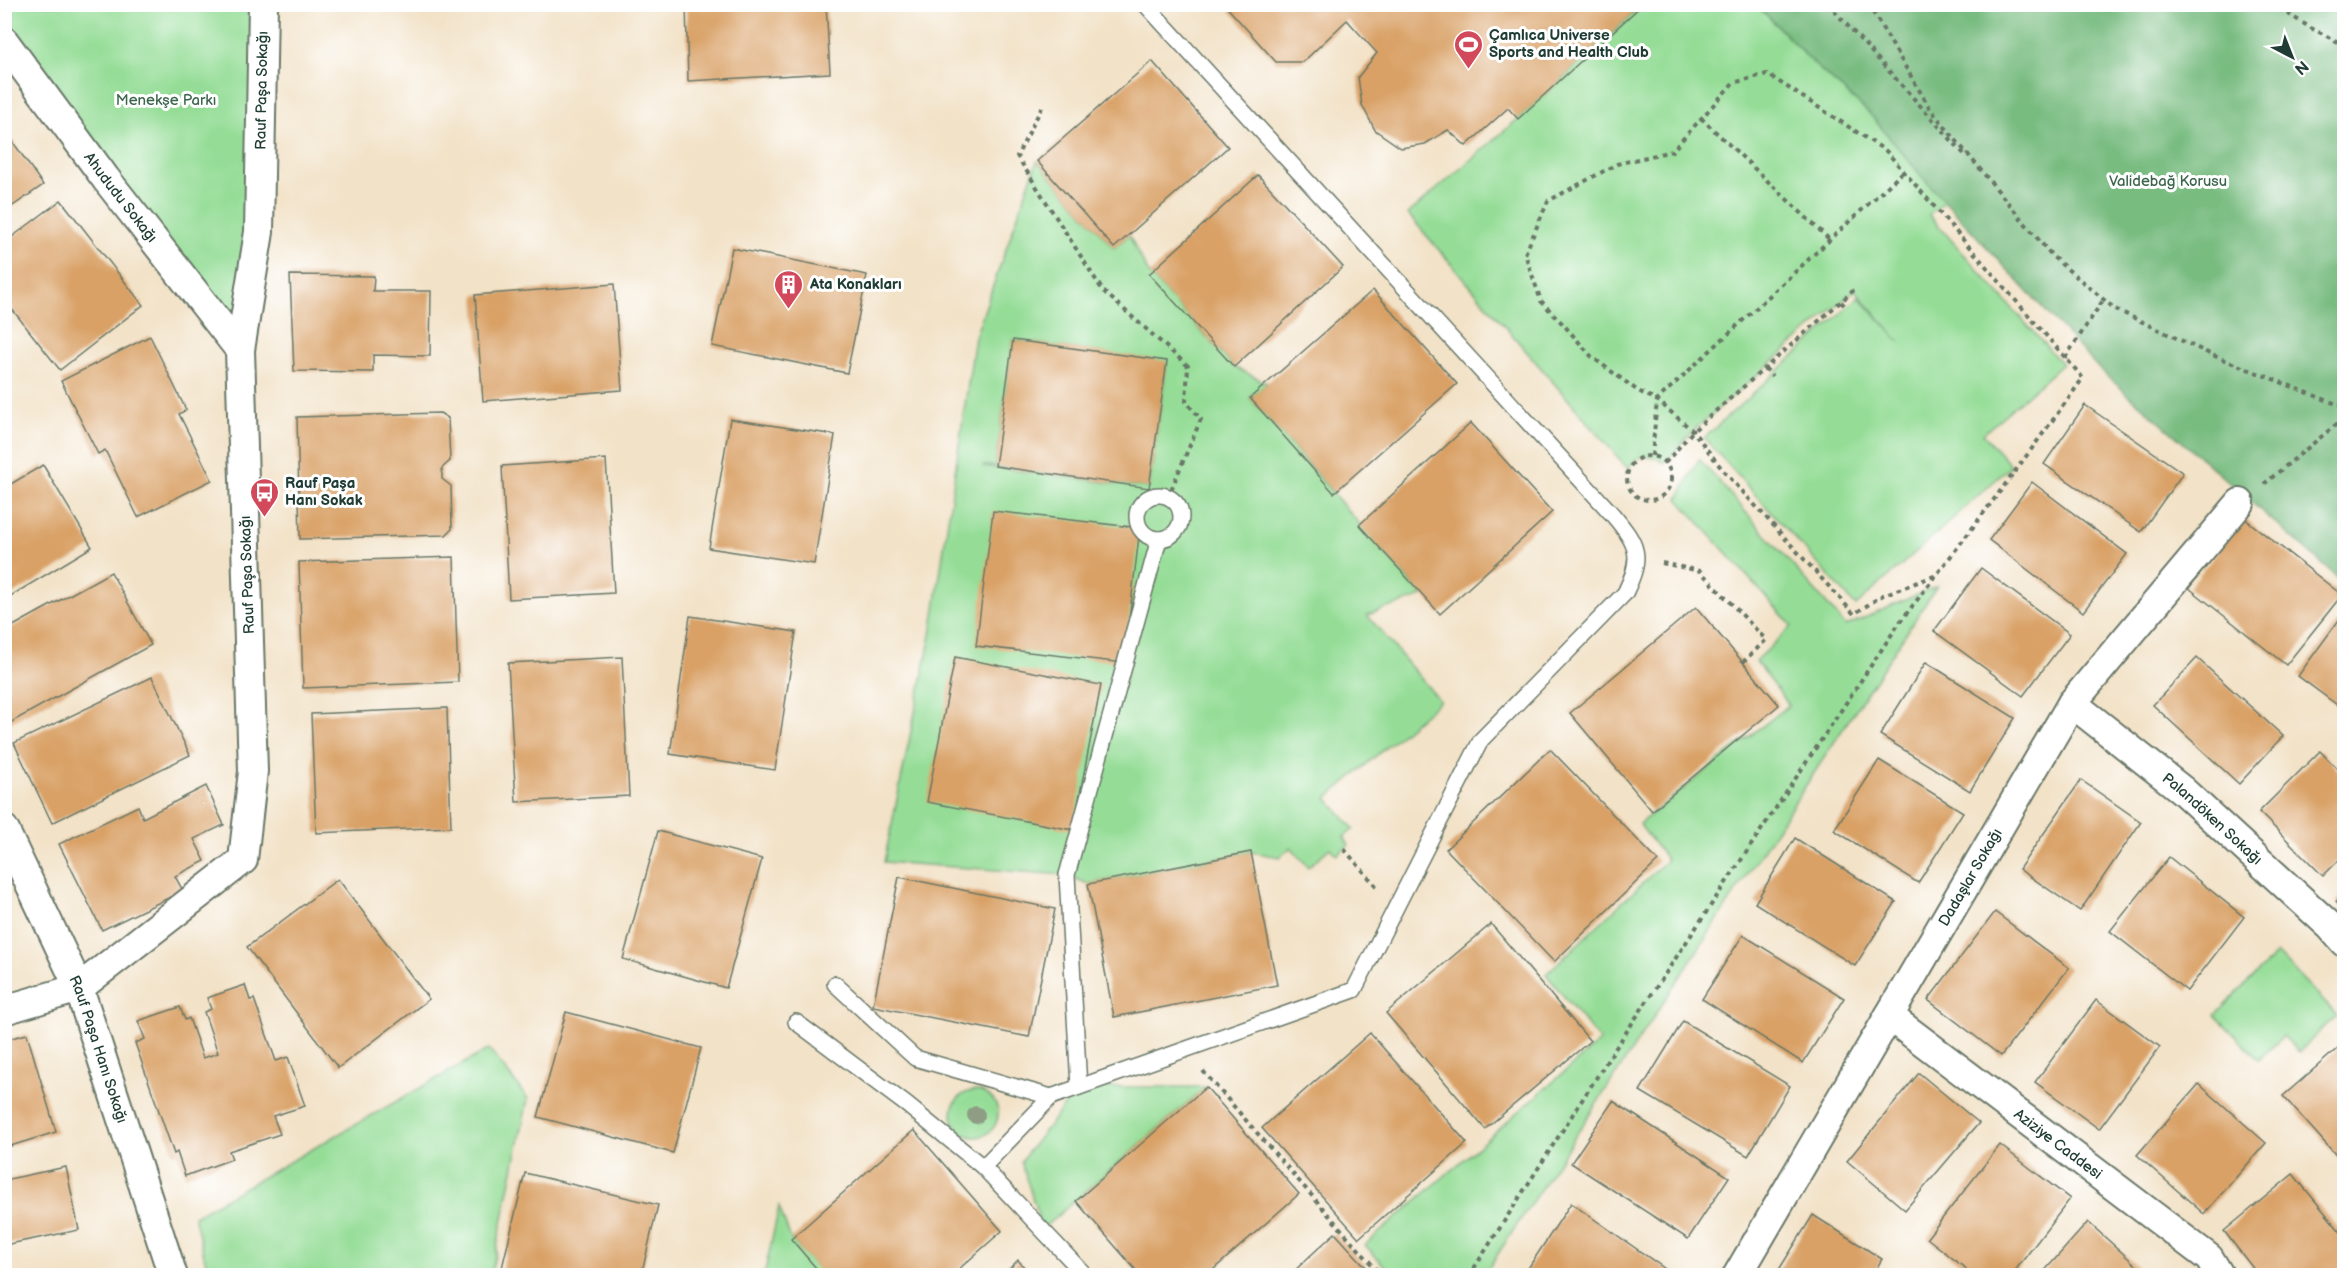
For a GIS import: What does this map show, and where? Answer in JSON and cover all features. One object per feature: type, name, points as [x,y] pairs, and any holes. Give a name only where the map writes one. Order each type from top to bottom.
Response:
[{"type":"street","name":"Rauf Paşa Sokağı","points":[[4,1010],[79,988],[243,860],[253,771],[240,350],[259,232],[263,4]]},
{"type":"street","name":"Ahududu Sokağı","points":[[4,40],[106,179],[240,350]]},
{"type":"street","name":"Dadaşlar Sokağı","points":[[1737,1275],[2072,703],[2240,503]]},
{"type":"street","name":"Palandöken Sokağı","points":[[2072,703],[2182,790],[2331,927],[2344,942]]},
{"type":"street","name":"Rauf Paşa Hanı Sokağı","points":[[4,829],[79,988],[173,1275]]},
{"type":"street","name":"Aziziye Caddesi","points":[[1890,1016],[2209,1258],[2220,1275]]},
{"type":"lane","points":[[983,1167],[1051,1096],[1354,990],[1481,740],[1625,593],[1635,572],[1637,557],[1629,534],[1612,514],[1145,4]]},
{"type":"lane","points":[[1160,495],[1168,497],[1178,507],[1180,521],[1173,534],[1159,539],[1152,538],[1141,530],[1137,516],[1138,509],[1147,498],[1160,495]]},
{"type":"lane","points":[[1079,1087],[1067,875],[1159,539]]},
{"type":"lane","points":[[835,984],[915,1058],[1051,1096]]},
{"type":"lane","points":[[796,1022],[907,1105],[983,1167],[1086,1275]]},
{"type":"path","points":[[1828,4],[1990,182]]},
{"type":"path","points":[[1868,4],[1931,110],[2054,257],[2115,309],[2212,355],[2344,408]]},
{"type":"path","points":[[2272,4],[2344,45]]},
{"type":"path","points":[[1468,1275],[1615,1048],[1900,622],[1937,575],[2021,464],[2083,378],[1886,151],[1767,74],[1733,83],[1672,151],[1617,164],[1548,201],[1525,255],[1541,301],[1592,357],[1638,391],[1657,400],[1693,431],[1722,469],[1854,614],[1884,595],[1937,575]]},
{"type":"path","points":[[1042,107],[1017,156],[1103,291],[1188,366],[1186,402],[1201,419],[1168,497]]},
{"type":"path","points":[[1701,118],[1830,240]]},
{"type":"path","points":[[1652,456],[1657,400],[1904,171]]},
{"type":"path","points":[[1665,463],[1693,431],[1854,290]]},
{"type":"path","points":[[2065,358],[2104,299]]},
{"type":"path","points":[[1841,302],[1847,308]]},
{"type":"path","points":[[1765,368],[1772,376]]},
{"type":"path","points":[[2240,503],[2344,418]]},
{"type":"path","points":[[1652,456],[1665,463],[1669,469],[1671,483],[1662,496],[1649,500],[1635,496],[1627,483],[1628,469],[1638,458],[1652,456]]},
{"type":"path","points":[[1637,557],[1700,571],[1766,640],[1743,662]]},
{"type":"path","points":[[1344,849],[1396,908]]},
{"type":"path","points":[[1185,1050],[1382,1275]]},
{"type":"green space","name":"Menekşe Parkı","points":[[4,5],[263,5],[240,350],[5,41]]},
{"type":"green space","points":[[1643,5],[1757,5],[1815,65],[1869,113],[1945,201],[1929,215],[2062,364],[1983,434],[2011,466],[1856,606],[1704,438],[1859,297],[1900,342],[1855,290],[1693,431],[1665,463],[1645,457],[1636,460],[1628,469],[1408,214],[1518,119]]},
{"type":"green space","name":"Validebağ Korusu","points":[[1757,5],[2344,5],[2344,583],[2100,370],[1923,178],[1869,113],[1815,65]]},
{"type":"green space","points":[[1037,161],[1114,248],[1129,235],[1149,274],[1234,367],[1267,383],[1250,398],[1423,596],[1367,615],[1440,701],[1327,798],[1354,829],[1344,837],[1349,845],[1337,855],[1330,848],[1308,867],[1291,847],[1280,857],[1251,852],[1088,884],[1067,875],[884,862],[931,635],[975,337]],"holes":[[[1013,340],[1167,362],[1149,488],[982,466],[995,466]]]},
{"type":"green space","points":[[1699,459],[1846,626],[1937,586],[1484,1275],[1393,1275],[1365,1245],[1600,1041],[1546,974],[1667,860],[1639,824],[1789,705],[1756,661],[1792,626],[1678,499]]},
{"type":"green space","points":[[2277,953],[2337,1015],[2299,1052],[2283,1036],[2259,1060],[2215,1015]]},
{"type":"green space","points":[[489,1049],[528,1099],[491,1275],[209,1275],[194,1216]]},
{"type":"green space","points":[[1079,1087],[1206,1087],[1042,1229],[1021,1161]]},
{"type":"green space","points":[[975,1091],[991,1098],[998,1114],[991,1130],[975,1137],[959,1130],[952,1114],[959,1098]]},
{"type":"green space","points":[[779,1207],[791,1239],[823,1275],[764,1276]]},
{"type":"building","points":[[686,4],[826,4],[830,73],[688,81]]},
{"type":"building","name":"Çamlıca Universe Sports and Health Club","points":[[1224,4],[1643,4],[1518,119],[1508,108],[1466,146],[1448,130],[1425,144],[1401,148],[1375,130],[1362,105],[1358,77],[1377,53],[1347,20],[1303,62],[1276,62]]},
{"type":"building","points":[[1152,61],[1228,147],[1114,248],[1037,161]]},
{"type":"building","points":[[4,129],[43,185],[4,212]]},
{"type":"building","points":[[1258,175],[1343,267],[1234,367],[1149,274]]},
{"type":"building","points":[[61,200],[143,305],[60,370],[4,299],[4,243]]},
{"type":"building","name":"Ata Konakları","points":[[732,248],[867,275],[847,373],[712,346]]},
{"type":"building","points":[[290,275],[374,276],[373,291],[431,291],[430,356],[373,355],[373,372],[294,371]]},
{"type":"building","points":[[614,284],[622,390],[483,401],[475,295]]},
{"type":"building","points":[[1373,290],[1457,384],[1334,493],[1250,398]]},
{"type":"building","points":[[150,336],[186,410],[179,414],[212,480],[138,517],[105,450],[98,454],[61,381]]},
{"type":"building","points":[[1013,340],[1167,361],[1149,488],[995,466]]},
{"type":"building","points":[[2085,405],[2183,473],[2141,532],[2044,464]]},
{"type":"building","points":[[440,413],[448,418],[450,461],[442,468],[442,479],[451,486],[452,529],[446,535],[300,539],[297,417]]},
{"type":"building","points":[[730,419],[835,435],[814,564],[709,548]]},
{"type":"building","points":[[1471,423],[1552,512],[1440,614],[1359,525]]},
{"type":"building","points":[[606,459],[614,593],[509,599],[502,466]]},
{"type":"building","points":[[43,465],[92,547],[4,600],[4,488]]},
{"type":"building","points":[[2032,482],[2127,554],[2083,612],[1989,540]]},
{"type":"building","points":[[993,511],[1140,528],[1124,663],[976,646]]},
{"type":"building","points":[[2244,518],[2342,595],[2286,665],[2189,588]]},
{"type":"building","points":[[454,557],[458,682],[303,688],[299,562]]},
{"type":"building","points":[[1981,568],[2070,634],[2023,696],[1934,631]]},
{"type":"building","points":[[111,572],[151,645],[6,725],[4,631]]},
{"type":"building","points":[[1696,607],[1779,705],[1652,811],[1570,713]]},
{"type":"building","points":[[2344,613],[2344,710],[2298,676]]},
{"type":"building","points":[[690,616],[796,632],[775,770],[670,754]]},
{"type":"building","points":[[622,657],[629,796],[516,802],[508,663]]},
{"type":"building","points":[[955,657],[1101,685],[1073,830],[927,802]]},
{"type":"building","points":[[2197,658],[2283,736],[2239,784],[2153,705]]},
{"type":"building","points":[[1926,662],[2015,718],[1970,791],[1880,735]]},
{"type":"building","points":[[152,677],[190,755],[52,823],[14,743]]},
{"type":"building","points":[[447,708],[451,827],[316,833],[311,714]]},
{"type":"building","points":[[1550,749],[1658,861],[1554,962],[1446,849]]},
{"type":"building","points":[[2320,751],[2344,776],[2344,855],[2323,876],[2259,812]]},
{"type":"building","points":[[1879,760],[1963,812],[1918,883],[1834,830]]},
{"type":"building","points":[[2081,780],[2141,822],[2080,911],[2019,869]]},
{"type":"building","points":[[206,786],[224,825],[194,839],[205,861],[175,876],[183,891],[102,930],[59,844],[138,806],[143,818]]},
{"type":"building","points":[[658,831],[762,859],[726,988],[623,959]]},
{"type":"building","points":[[1795,838],[1896,902],[1855,966],[1755,903]]},
{"type":"building","points":[[1251,852],[1277,985],[1114,1017],[1088,884]]},
{"type":"building","points":[[2169,857],[2244,917],[2187,991],[2110,931]]},
{"type":"building","points":[[899,877],[1055,909],[1029,1037],[873,1006]]},
{"type":"building","points":[[338,879],[429,999],[338,1068],[247,947]]},
{"type":"building","points":[[2344,893],[2344,910],[2336,902]]},
{"type":"building","points":[[1995,912],[2069,968],[2001,1056],[1928,1000]]},
{"type":"building","points":[[1491,924],[1590,1041],[1485,1129],[1386,1013]]},
{"type":"building","points":[[1743,935],[1844,998],[1803,1063],[1702,999]]},
{"type":"building","points":[[245,985],[250,1000],[254,999],[276,1061],[288,1057],[305,1106],[273,1116],[280,1134],[229,1151],[232,1159],[185,1176],[177,1152],[174,1154],[135,1043],[145,1039],[138,1021],[180,1007],[185,1020],[189,1018],[203,1058],[218,1053],[204,1012],[211,1009],[207,998]]},
{"type":"building","points":[[2096,1000],[2160,1047],[2099,1129],[2035,1082]]},
{"type":"building","points":[[566,1012],[701,1048],[673,1153],[538,1117]]},
{"type":"building","points":[[1683,1021],[1790,1086],[1748,1156],[1640,1091]]},
{"type":"building","points":[[1370,1033],[1467,1143],[1359,1238],[1262,1128]]},
{"type":"building","points":[[27,1034],[56,1132],[4,1148],[4,1040]]},
{"type":"building","points":[[2338,1048],[2344,1055],[2344,1164],[2283,1096]]},
{"type":"building","points":[[1919,1073],[1979,1123],[1905,1210],[1847,1161]]},
{"type":"building","points":[[2199,1084],[2266,1143],[2204,1214],[2137,1155]]},
{"type":"building","points":[[1206,1087],[1299,1194],[1206,1276],[1141,1276],[1076,1201]]},
{"type":"building","points":[[1613,1101],[1729,1177],[1688,1239],[1571,1163]]},
{"type":"building","points":[[914,1130],[1002,1231],[951,1276],[823,1276],[791,1239]]},
{"type":"building","points":[[2000,1145],[2070,1199],[2011,1276],[1975,1276],[1927,1238]]},
{"type":"building","points":[[66,1167],[79,1230],[4,1245],[4,1180]]},
{"type":"building","points":[[525,1173],[658,1205],[641,1276],[500,1276]]},
{"type":"building","points":[[2293,1174],[2344,1236],[2344,1266],[2333,1276],[2259,1276],[2224,1231]]},
{"type":"building","points":[[1571,1203],[1668,1271],[1665,1276],[1523,1276]]},
{"type":"building","points":[[1813,1215],[1882,1259],[1872,1276],[1775,1276]]},
{"type":"building","points":[[2088,1222],[2146,1274],[2144,1276],[2040,1276]]},
{"type":"building","points":[[1335,1233],[1374,1276],[1289,1276],[1311,1255]]},
{"type":"building","points":[[1018,1260],[1032,1276],[1002,1276]]},
{"type":"place","name":"Çamlıca Universe Sports and Health Club","points":[[1468,70]]},
{"type":"place","name":"Ata Konakları","points":[[789,310]]},
{"type":"place","name":"Rauf Paşa Hanı Sokak","points":[[264,518]]}]
